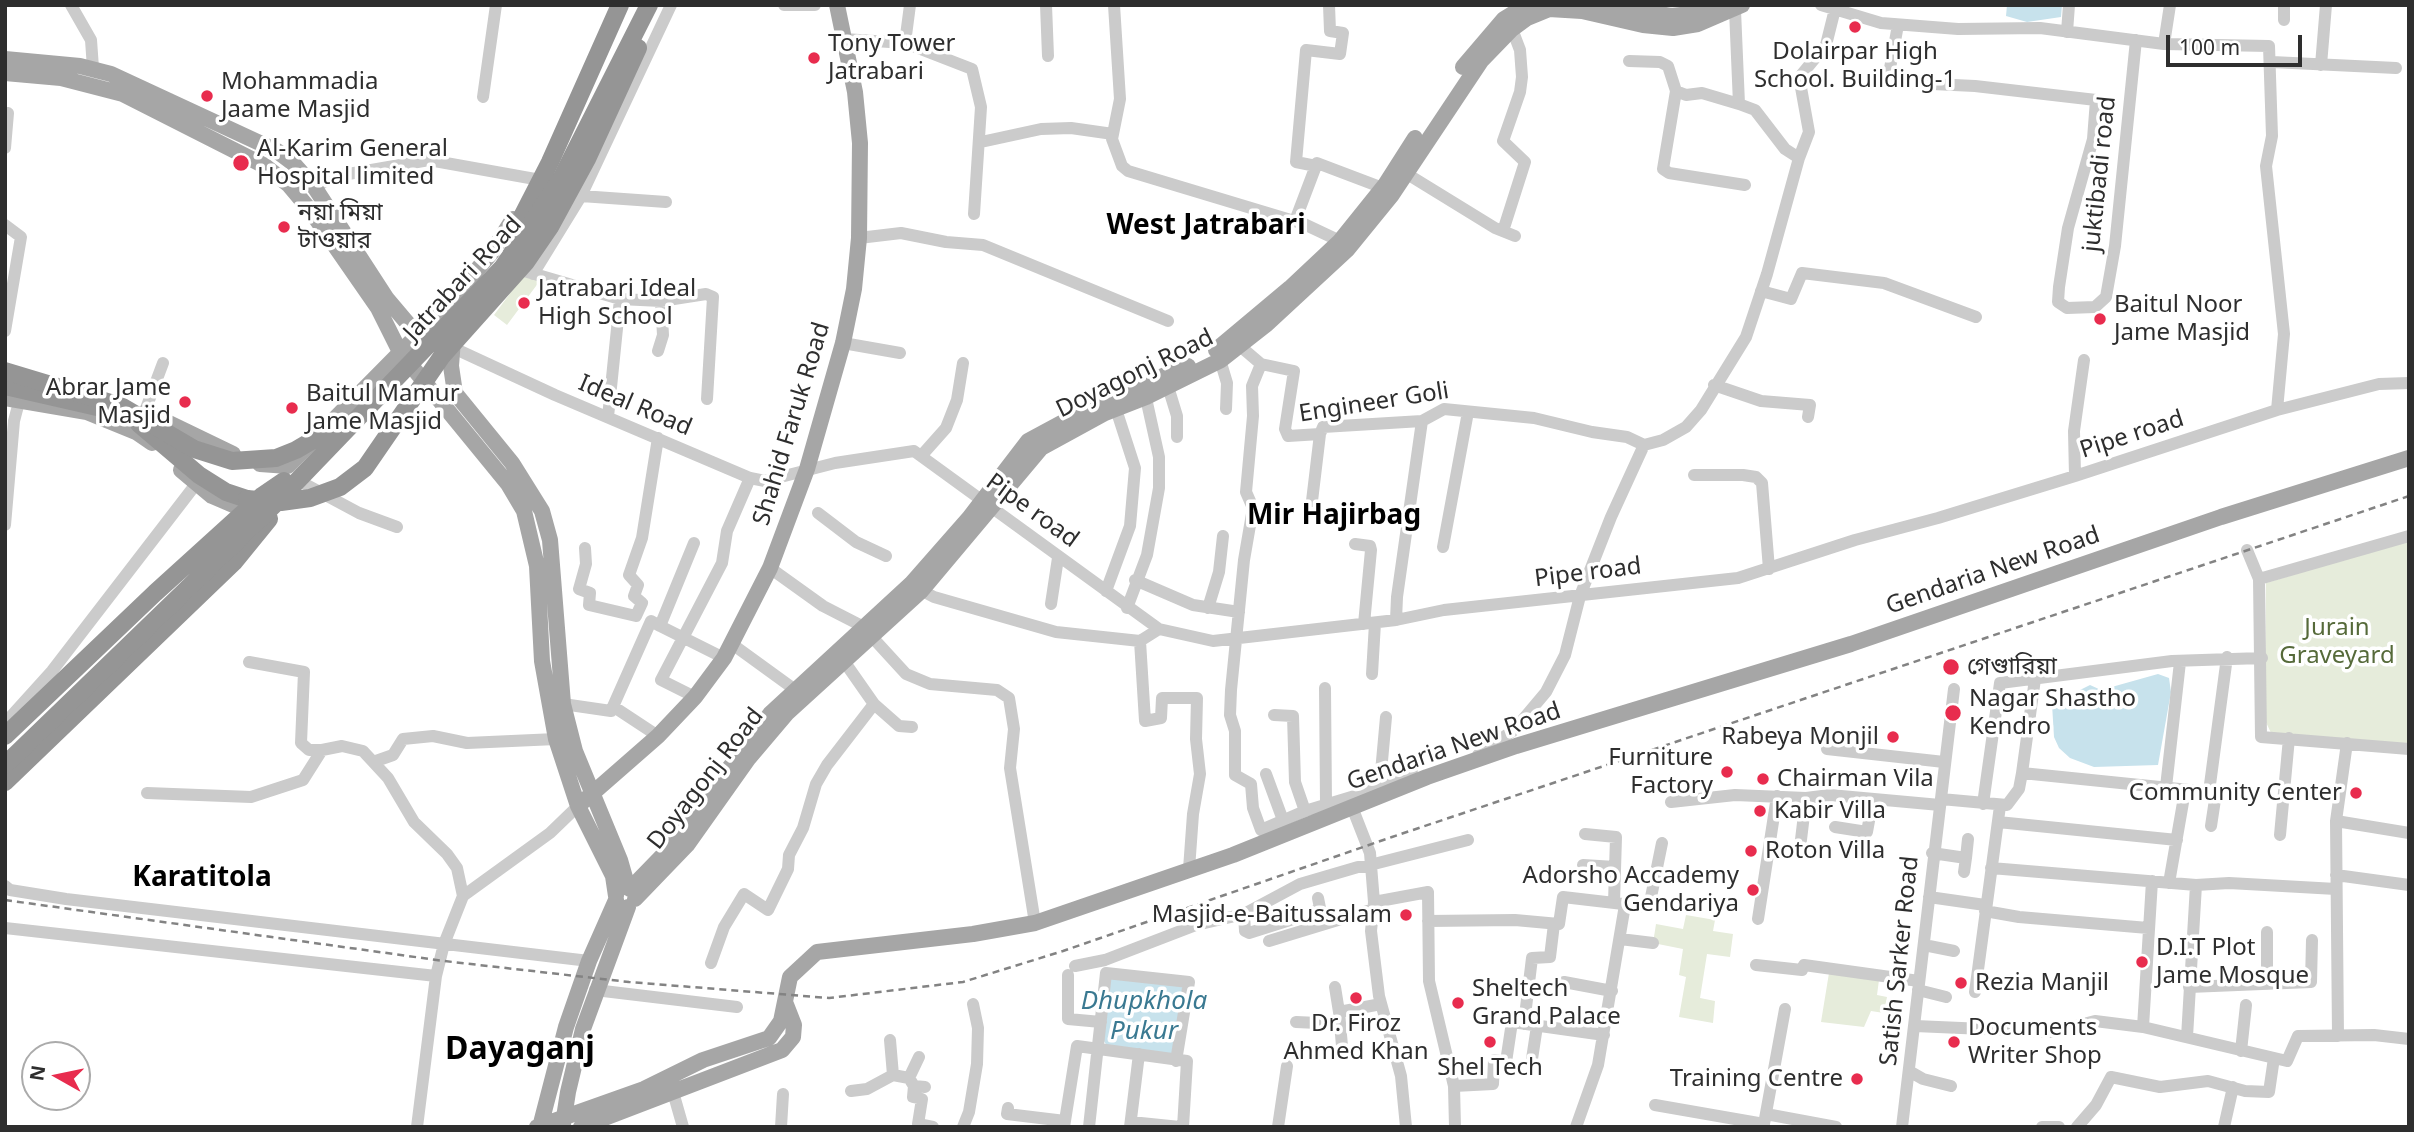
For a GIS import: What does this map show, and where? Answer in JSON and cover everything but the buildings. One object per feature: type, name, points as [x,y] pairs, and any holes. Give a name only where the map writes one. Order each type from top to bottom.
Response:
[{"type":"highway","points":[[512,238],[566,128],[620,5]]},
{"type":"highway","points":[[5,751],[291,478],[335,427],[452,307],[512,238],[560,157],[635,5]]},
{"type":"highway","points":[[5,765],[278,501],[503,267],[556,186],[649,5]]},
{"type":"highway","points":[[5,386],[124,416],[141,424],[199,475],[226,492],[247,499],[266,502],[296,500],[324,493],[349,482],[372,460],[442,356],[526,262],[550,227],[587,159],[656,5]]},
{"type":"highway","points":[[5,371],[121,406],[194,449],[232,461],[276,458],[296,450],[335,427]]},
{"type":"highway","points":[[5,734],[262,496],[291,478]]},
{"type":"highway","points":[[5,782],[234,562],[271,516]]},
{"type":"main road","name":"Jatrabari Road","points":[[5,774],[271,516],[291,478],[400,352],[450,302],[498,243],[535,179],[614,5]]},
{"type":"main road","name":"Jatrabari Road","points":[[5,734],[55,675],[239,510],[291,478],[412,368],[445,344],[455,327],[511,267],[540,230],[569,184],[656,5]]},
{"type":"main road","name":"Shahid Faruk Road","points":[[578,806],[658,736],[695,697],[724,659],[770,568],[807,469],[844,343],[854,289],[859,238],[860,143],[837,5]]},
{"type":"main road","points":[[539,1126],[566,1027],[589,961],[625,896],[664,854],[770,714],[794,689],[835,660],[916,588],[987,505],[1028,441],[1167,381],[1219,355],[1236,342],[1340,241],[1401,170],[1467,62],[1509,18],[1527,5]]},
{"type":"main road","points":[[1605,5],[1671,16],[1691,14],[1715,5]]},
{"type":"main road","points":[[1509,18],[1527,18],[1549,9],[1582,11],[1643,25],[1673,28],[1698,24],[1735,7]]},
{"type":"main road","points":[[5,59],[93,68],[168,99],[277,151],[293,163],[400,352],[412,368],[452,403],[512,463],[542,511],[550,540],[556,642],[564,705],[564,738],[593,793],[623,872],[625,896],[573,1067],[563,1121]]},
{"type":"main road","points":[[5,73],[61,78],[123,94],[255,160],[314,197],[366,272],[401,316],[420,332],[445,344],[453,384],[452,403],[508,484],[528,522],[537,566],[542,661],[564,738],[578,806],[625,896]]},
{"type":"main road","name":"Doyagonj Road","points":[[1236,342],[1347,250],[1401,170]]},
{"type":"main road","points":[[401,316],[421,317],[450,302]]},
{"type":"main road","points":[[5,362],[108,395],[231,454],[265,465],[291,478]]},
{"type":"main road","points":[[12,400],[74,409],[136,432],[197,484],[239,510],[271,516]]},
{"type":"main road","name":"Gendaria New Road","points":[[539,1126],[635,1100],[703,1060],[769,1038],[778,1028],[792,973],[817,952],[973,934],[1035,923],[1189,869],[1466,763],[1851,643],[2221,517],[2409,458]]},
{"type":"main road","name":"Doyagonj Road","points":[[625,896],[687,845],[770,732],[835,660]]},
{"type":"main road","points":[[623,872],[633,876],[643,875]]},
{"type":"main road","points":[[581,1127],[635,1100],[673,1092],[782,1050],[793,1037],[794,1026],[785,1002]]},
{"type":"street","points":[[483,97],[496,5]]},
{"type":"street","points":[[533,274],[581,196],[671,5]]},
{"type":"street","points":[[784,5],[815,5]]},
{"type":"street","points":[[905,43],[910,5]]},
{"type":"street","points":[[1046,5],[1048,56]]},
{"type":"street","points":[[1114,5],[1120,99],[1113,134],[1118,155],[1128,172],[1295,221],[1340,241]]},
{"type":"street","points":[[1329,5],[1330,31],[1343,33],[1340,54],[1306,50],[1296,162],[1316,166],[1317,163],[1383,188]]},
{"type":"street","points":[[1821,5],[1873,22],[1958,29],[2040,28],[2164,44],[2269,46],[2272,62],[2272,136],[2266,166],[2284,334],[2277,410]]},
{"type":"street","points":[[2067,32],[2069,5]]},
{"type":"street","points":[[2164,44],[2170,5]]},
{"type":"street","points":[[2284,5],[2284,20]]},
{"type":"street","points":[[2320,65],[2326,5]]},
{"type":"street","points":[[75,6],[91,40],[93,68]]},
{"type":"street","points":[[1735,7],[1739,104]]},
{"type":"street","points":[[1466,763],[1514,730],[1546,692],[1565,655],[1580,596],[1611,517],[1644,445],[1663,440],[1686,427],[1701,410],[1746,337],[1799,158],[1809,138],[1800,82],[1802,74],[1826,45],[1835,9]]},
{"type":"street","points":[[1401,170],[1509,233],[1525,162],[1503,141],[1520,92],[1522,77],[1520,50],[1509,18]]},
{"type":"street","name":"juktibadi road","points":[[1898,24],[1888,79],[1891,82],[1975,86],[2096,100],[2093,139],[2068,228],[2057,300],[2067,308],[2095,307],[2106,297],[2115,246],[2136,40]]},
{"type":"street","points":[[844,39],[905,43],[972,69],[981,107],[981,142],[974,214]]},
{"type":"street","points":[[1629,61],[1660,62],[1668,66],[1676,91],[1663,169],[1669,173],[1745,185]]},
{"type":"street","points":[[2272,62],[2396,68]]},
{"type":"street","points":[[1676,91],[1685,95],[1702,93],[1755,110],[1785,149],[1799,158]]},
{"type":"street","points":[[5,148],[8,113]]},
{"type":"street","points":[[981,142],[1020,132],[1051,129],[1071,128],[1113,134]]},
{"type":"street","points":[[314,197],[331,177],[429,160],[535,179]]},
{"type":"street","points":[[1295,221],[1316,166]]},
{"type":"street","points":[[581,196],[666,202]]},
{"type":"street","points":[[5,225],[21,237],[5,331]]},
{"type":"street","points":[[859,238],[901,233],[946,242],[983,245],[1168,321]]},
{"type":"street","points":[[511,267],[620,299],[661,301],[706,294],[713,297],[707,400]]},
{"type":"street","points":[[1761,291],[1791,299],[1802,273],[1884,283],[1976,317]]},
{"type":"street","points":[[608,417],[620,299]]},
{"type":"street","points":[[659,351],[663,335],[661,301]]},
{"type":"street","name":"Engineer Goli","points":[[1236,342],[1261,364],[1294,372],[1285,434],[1320,435],[1323,426],[1422,421],[1444,410],[1534,418],[1627,437],[1644,445]]},
{"type":"street","points":[[844,343],[900,353]]},
{"type":"street","name":"Ideal Road","points":[[445,344],[750,478],[765,481],[807,469]]},
{"type":"street","points":[[1219,355],[1227,383],[1226,409]]},
{"type":"street","points":[[2075,476],[2074,431],[2084,360]]},
{"type":"street","points":[[145,411],[163,363]]},
{"type":"street","points":[[807,469],[909,451],[922,455],[946,428],[957,400],[963,363]]},
{"type":"street","points":[[1261,364],[1252,386],[1253,416],[1246,492],[1253,508],[1239,612],[1230,715],[1235,731],[1235,775],[1251,784],[1253,808],[1261,830],[1284,823],[1305,811],[1358,795],[1412,770]]},
{"type":"street","points":[[1167,381],[1177,416],[1177,436]]},
{"type":"street","name":"Pipe road","points":[[922,455],[1058,558],[1159,629],[1213,641],[1396,620],[1444,610],[1738,578],[1855,540],[2075,476],[2277,410],[2379,384],[2409,383]]},
{"type":"street","points":[[1714,385],[1761,401],[1810,405],[1808,417]]},
{"type":"street","points":[[1127,608],[1135,580],[1147,555],[1159,488],[1159,457],[1144,391]]},
{"type":"street","points":[[5,525],[14,421],[12,400]]},
{"type":"street","points":[[1106,591],[1130,526],[1135,468],[1114,402]]},
{"type":"street","points":[[1443,548],[1468,412]]},
{"type":"street","points":[[1396,620],[1422,421]]},
{"type":"street","points":[[1312,501],[1320,435]]},
{"type":"street","points":[[636,616],[642,603],[634,596],[638,585],[629,575],[642,538],[658,438]]},
{"type":"street","points":[[1694,475],[1743,475],[1756,477],[1762,483],[1769,569]]},
{"type":"street","points":[[291,478],[359,513],[397,527]]},
{"type":"street","points":[[695,697],[661,680],[722,563],[727,531],[750,478]]},
{"type":"street","points":[[5,723],[55,675],[197,484]]},
{"type":"street","points":[[818,513],[856,542],[886,556]]},
{"type":"street","points":[[1208,608],[1219,572],[1223,536]]},
{"type":"street","points":[[2259,579],[2409,536]]},
{"type":"street","points":[[564,705],[611,711],[627,669],[656,623],[694,543]]},
{"type":"street","points":[[1355,544],[1370,546],[1371,550],[1372,674]]},
{"type":"street","points":[[585,548],[586,564],[579,589],[590,593],[589,605],[656,623],[724,659]]},
{"type":"street","points":[[2247,550],[2259,579],[2261,737],[2409,749]]},
{"type":"street","points":[[1051,604],[1058,558]]},
{"type":"street","points":[[770,568],[823,606],[867,630],[906,674],[930,684],[997,690],[1009,698],[1014,729],[1010,768],[1035,923]]},
{"type":"street","points":[[1135,580],[1174,599],[1208,608],[1239,612]]},
{"type":"street","points":[[916,588],[1056,632],[1140,641],[1159,629]]},
{"type":"street","points":[[1140,641],[1145,721],[1161,718],[1163,698],[1197,698],[1196,739],[1200,774],[1193,814],[1189,869]]},
{"type":"street","points":[[732,644],[794,689]]},
{"type":"street","points":[[1983,804],[2000,683],[2227,657],[2262,658]]},
{"type":"street","points":[[2209,792],[2227,657]]},
{"type":"street","points":[[835,660],[874,704],[899,726],[912,727]]},
{"type":"street","points":[[249,662],[304,673],[301,743],[309,750],[342,746],[352,748],[363,751],[376,761],[414,822],[447,854],[457,868],[463,896]]},
{"type":"street","points":[[2166,787],[2180,662]]},
{"type":"street","points":[[1671,802],[1726,795],[1806,798],[1830,795],[2000,806],[2012,801],[2022,773],[2035,679]]},
{"type":"street","points":[[1325,688],[1326,804]]},
{"type":"street","name":"Satish Sarker Road","points":[[1902,1127],[1932,853],[1954,689]]},
{"type":"street","points":[[711,963],[724,928],[744,894],[768,910],[788,869],[789,855],[803,828],[816,784],[827,765],[874,704]]},
{"type":"street","points":[[614,707],[658,736]]},
{"type":"street","points":[[1274,715],[1293,716],[1295,782],[1305,811]]},
{"type":"street","points":[[1380,783],[1386,717]]},
{"type":"street","points":[[376,761],[393,755],[403,739],[433,736],[467,743],[564,738]]},
{"type":"street","points":[[2280,835],[2289,738]]},
{"type":"street","points":[[2338,1036],[2336,821],[2347,743]]},
{"type":"street","points":[[1828,749],[1944,762]]},
{"type":"street","points":[[146,793],[251,797],[269,793],[303,780],[322,750]]},
{"type":"street","points":[[2022,773],[2216,793],[2211,826]]},
{"type":"street","points":[[1266,774],[1284,823]]},
{"type":"street","points":[[2169,883],[2186,791]]},
{"type":"street","points":[[1758,919],[1777,796]]},
{"type":"street","points":[[1800,848],[1806,798]]},
{"type":"street","points":[[1835,827],[1867,832],[1872,799]]},
{"type":"street","points":[[416,1127],[436,976],[444,944],[463,896],[550,833],[578,806]]},
{"type":"street","points":[[1975,992],[2000,806]]},
{"type":"street","points":[[1352,807],[1370,853],[1374,906],[1371,930],[1381,1004],[1401,1076],[1406,1127]]},
{"type":"street","points":[[2336,821],[2409,833]]},
{"type":"street","points":[[1998,822],[2177,840]]},
{"type":"street","points":[[1576,1127],[1598,1065],[1620,939],[1615,867],[1616,837],[1585,834]]},
{"type":"street","points":[[1965,872],[1968,839]]},
{"type":"street","points":[[1101,1022],[1068,1019],[1072,971],[1196,925],[1244,914],[1300,884],[1468,840]]},
{"type":"street","points":[[1428,921],[1515,920],[1559,924],[1563,897],[1648,907],[1662,843]]},
{"type":"street","points":[[1932,853],[1966,858]]},
{"type":"street","points":[[1583,864],[1615,867]]},
{"type":"street","points":[[1991,868],[2196,885],[2229,883],[2336,889]]},
{"type":"street","points":[[2336,875],[2409,885]]},
{"type":"street","points":[[2143,1027],[2149,964],[2148,928],[2152,881]]},
{"type":"street","points":[[2187,1037],[2196,885]]},
{"type":"street","points":[[5,886],[10,890],[66,900],[589,961]]},
{"type":"street","points":[[1269,941],[1374,906],[1428,892],[1429,981],[1454,1086],[1455,1127]]},
{"type":"street","points":[[1929,897],[2019,917],[2148,928]]},
{"type":"street","points":[[1244,914],[1244,931],[1249,933],[1312,913],[1320,908],[1318,898]]},
{"type":"street","points":[[1532,1059],[1532,958],[1550,957],[1554,924]]},
{"type":"street","points":[[5,928],[436,976]]},
{"type":"street","points":[[2267,932],[2267,982]]},
{"type":"street","points":[[1620,939],[1653,943]]},
{"type":"street","points":[[2189,987],[2311,982],[2312,940]]},
{"type":"street","points":[[1924,945],[1954,951]]},
{"type":"street","points":[[1756,965],[1802,970],[1804,965],[1919,986],[1947,997]]},
{"type":"street","points":[[1089,1127],[1106,974],[1189,982],[1176,1061]]},
{"type":"street","points":[[1564,982],[1612,991]]},
{"type":"street","points":[[1335,986],[1342,1046]]},
{"type":"street","points":[[595,990],[737,1007]]},
{"type":"street","points":[[963,1127],[969,1112],[977,1064],[978,1028],[973,1004]]},
{"type":"street","points":[[1296,1022],[1340,1018],[1381,1004]]},
{"type":"street","points":[[2241,1051],[2246,1005]]},
{"type":"street","points":[[1655,1105],[1764,1124],[1785,1009]]},
{"type":"street","points":[[1914,1026],[2053,1032],[2095,1021],[2143,1027],[2289,1060],[2298,1036],[2374,1035],[2409,1039]]},
{"type":"street","points":[[1454,1086],[1493,1084],[1494,1060],[1506,1062],[1512,1022],[1604,1035]]},
{"type":"street","points":[[890,1040],[893,1075],[922,1099],[918,1124],[933,1127]]},
{"type":"street","points":[[1008,1108],[1007,1114],[1064,1124],[1077,1046],[1139,1054],[1187,1062],[1182,1127],[1131,1125],[1139,1054]]},
{"type":"street","points":[[912,1090],[919,1057]]},
{"type":"street","points":[[2077,1127],[2096,1105],[2111,1077],[2160,1087],[2208,1081],[2269,1092],[2274,1058]]},
{"type":"street","points":[[1278,1127],[1287,1066]]},
{"type":"street","points":[[1909,1071],[1923,1079],[1951,1086]]},
{"type":"street","points":[[851,1091],[867,1089],[893,1075]]},
{"type":"street","points":[[2224,1127],[2233,1087]]},
{"type":"street","points":[[673,1092],[683,1127]]},
{"type":"street","points":[[781,1127],[783,1094]]},
{"type":"street","points":[[1766,1114],[1836,1127]]},
{"type":"street","points":[[2039,1123],[2059,1127]]},
{"type":"green space","points":[[526,272],[539,282],[507,325],[494,315]]},
{"type":"green space","name":"Jurain Graveyard","points":[[2409,540],[2409,744],[2271,733],[2265,720],[2266,583]]},
{"type":"green space","points":[[1686,915],[1715,920],[1713,931],[1733,934],[1730,957],[1707,954],[1700,998],[1715,1001],[1713,1023],[1679,1017],[1686,977],[1679,975],[1683,949],[1653,943],[1656,924],[1683,929]]},
{"type":"green space","points":[[1829,973],[1879,980],[1877,995],[1887,997],[1884,1013],[1871,1011],[1864,1027],[1821,1022]]},
{"type":"water","points":[[2007,5],[2062,5],[2061,17],[2027,22],[2006,16]]},
{"type":"water","points":[[2158,674],[2169,678],[2171,692],[2158,765],[2094,767],[2070,758],[2059,748],[2054,737],[2052,704],[2090,685],[2101,690]]},
{"type":"water","name":"Dhupkhola Pukur","points":[[1109,976],[1185,985],[1174,1057],[1109,1049],[1102,1038]]},
{"type":"railway","points":[[5,900],[444,961],[629,982],[829,998],[963,982],[1063,951],[1392,837],[2409,496]]},
{"type":"place","name":"Dolairpar High School. Building-1","points":[[1855,27]]},
{"type":"place","name":"Tony Tower Jatrabari","points":[[814,58]]},
{"type":"place","name":"Mohammadia Jaame Masjid","points":[[207,96]]},
{"type":"place","name":"Al-Karim General Hospital limited","points":[[241,163]]},
{"type":"place","name":"নয়া মিয়া টাওয়ার","points":[[284,227]]},
{"type":"place","name":"Jatrabari Ideal High School","points":[[524,303]]},
{"type":"place","name":"Baitul Noor Jame Masjid","points":[[2100,319]]},
{"type":"place","name":"Abrar Jame Masjid","points":[[185,402]]},
{"type":"place","name":"Baitul Mamur Jame Masjid","points":[[292,408]]},
{"type":"place","name":"গেণ্ডারিয়া","points":[[1951,667]]},
{"type":"place","name":"Nagar Shastho Kendro","points":[[1953,713]]},
{"type":"place","name":"Rabeya Monjil","points":[[1893,737]]},
{"type":"place","name":"Furniture Factory","points":[[1727,772]]},
{"type":"place","name":"Chairman Vila","points":[[1763,779]]},
{"type":"place","name":"Community Center","points":[[2356,793]]},
{"type":"place","name":"Kabir Villa","points":[[1760,811]]},
{"type":"place","name":"Roton Villa","points":[[1751,851]]},
{"type":"place","name":"Adorsho Accademy Gendariya","points":[[1753,890]]},
{"type":"place","name":"Masjid-e-Baitussalam","points":[[1406,915]]},
{"type":"place","name":"D.I.T Plot Jame Mosque","points":[[2142,962]]},
{"type":"place","name":"Rezia Manjil","points":[[1961,983]]},
{"type":"place","name":"Dr. Firoz Ahmed Khan","points":[[1356,998]]},
{"type":"place","name":"Sheltech Grand Palace","points":[[1458,1003]]},
{"type":"place","name":"Shel Tech","points":[[1490,1042]]},
{"type":"place","name":"Documents Writer Shop","points":[[1954,1042]]},
{"type":"place","name":"Training Centre","points":[[1857,1079]]},
{"type":"district","name":"West Jatrabari","points":[[1206,226]]},
{"type":"district","name":"Mir Hajirbag","points":[[1334,516]]},
{"type":"district","name":"Karatitola","points":[[202,878]]},
{"type":"district","name":"Dayaganj","points":[[520,1050]]}]
